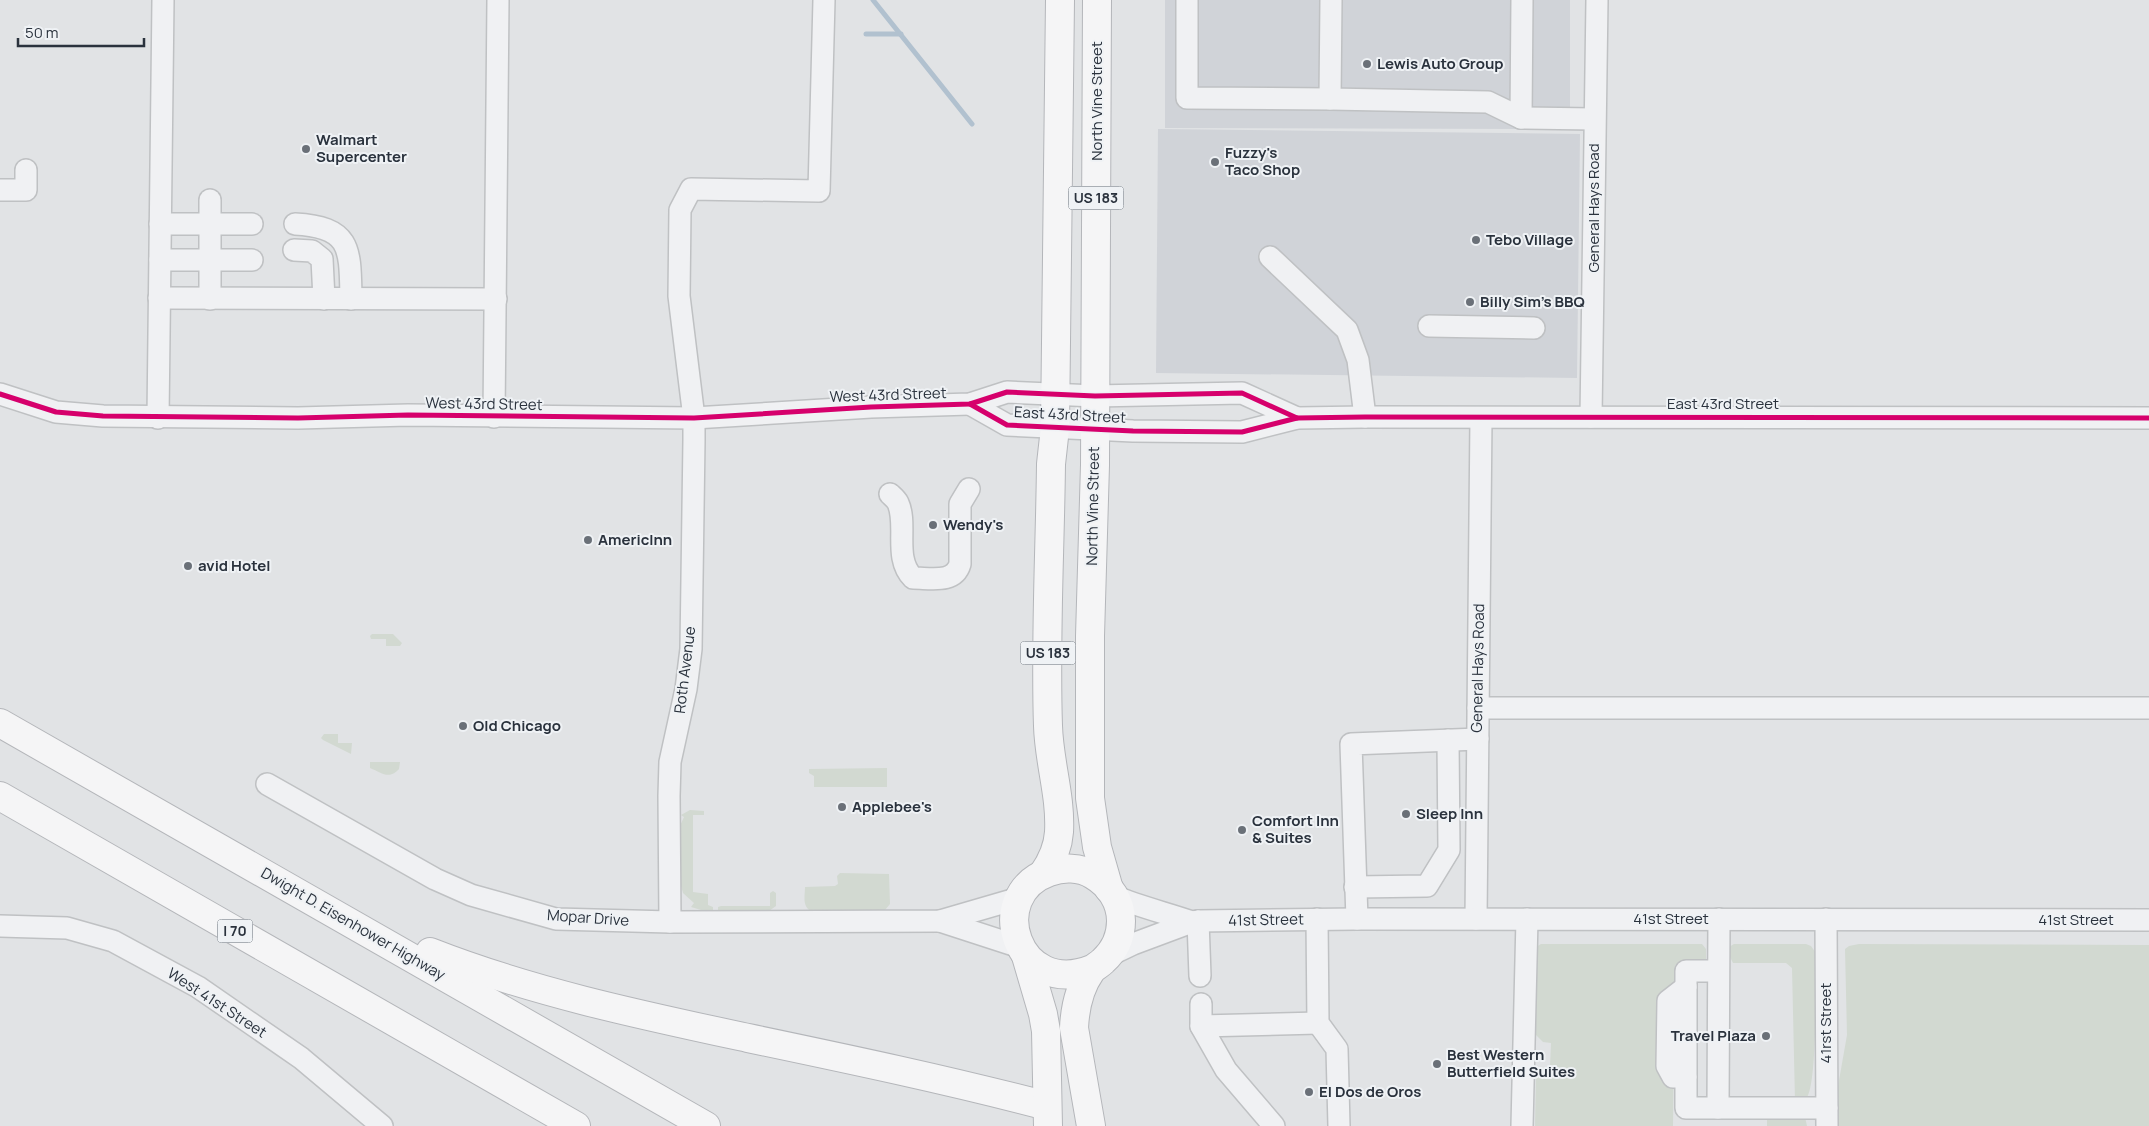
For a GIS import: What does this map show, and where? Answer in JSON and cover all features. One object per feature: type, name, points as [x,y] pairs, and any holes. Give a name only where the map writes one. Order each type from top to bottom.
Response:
[{"type":"highway","name":"US 183","points":[[1043,874],[1053,861],[1059,833],[1058,795],[1048,730],[1047,691],[1051,464],[1055,428],[1060,0]]},
{"type":"highway","name":"North Vine Street","points":[[1097,0],[1095,430],[1090,636],[1090,798],[1097,847],[1112,892]]},
{"type":"highway","name":"Dwight D. Eisenhower Highway","points":[[0,723],[706,1126]]},
{"type":"highway","name":"I 70","points":[[0,796],[576,1126]]},
{"type":"highway","points":[[338,916],[480,972],[646,1016],[931,1076],[1047,1116],[1046,1031],[1023,951],[1015,931],[1014,914],[1020,898],[1030,884],[1043,874],[1061,869],[1079,870],[1091,874],[1112,892],[1119,908],[1120,934],[1115,946],[1100,962],[1081,988],[1075,1013],[1074,1028],[1091,1126]]},
{"type":"highway","points":[[1023,951],[1035,964],[1057,974],[1081,973],[1100,962]]},
{"type":"highway","points":[[471,1065],[548,1126]]},
{"type":"street","points":[[158,418],[163,0]]},
{"type":"street","points":[[494,417],[498,0]]},
{"type":"street","name":"Roth Avenue","points":[[670,922],[668,796],[670,762],[686,689],[691,649],[694,418],[678,296],[680,210],[691,189],[819,190],[824,0]]},
{"type":"street","points":[[1187,0],[1186,98],[1488,102],[1521,118],[1594,119]]},
{"type":"street","points":[[1330,100],[1331,0]]},
{"type":"street","points":[[1521,118],[1522,0]]},
{"type":"street","name":"General Hays Road","points":[[1592,417],[1595,212],[1594,119],[1597,0]]},
{"type":"street","points":[[0,190],[26,190],[26,170]]},
{"type":"street","points":[[210,200],[210,299]]},
{"type":"street","points":[[315,225],[333,231],[347,247],[350,267],[333,299],[322,259],[312,251],[294,243],[315,225]]},
{"type":"street","points":[[160,242],[210,242],[252,243],[210,242],[160,242]]},
{"type":"street","points":[[1270,256],[1347,330],[1358,360],[1364,417]]},
{"type":"street","points":[[159,298],[496,299]]},
{"type":"street","points":[[1429,326],[1534,328]]},
{"type":"street","name":"East 43rd Street","points":[[970,404],[1007,392],[1095,396],[1242,394],[1297,418]]},
{"type":"street","name":"West 43rd Street","points":[[0,394],[56,412],[158,418],[408,415],[694,418],[871,407],[970,404]]},
{"type":"street","name":"East 43rd Street","points":[[970,404],[1007,425],[1095,430],[1242,432],[1297,418],[2149,418]]},
{"type":"street","name":"General Hays Road","points":[[1476,919],[1481,418]]},
{"type":"street","points":[[890,494],[898,502],[902,556],[907,572],[913,578],[950,578],[958,572],[960,564],[960,504],[969,489]]},
{"type":"street","points":[[1478,708],[2149,708]]},
{"type":"street","points":[[1355,886],[1427,886],[1449,850],[1448,740]]},
{"type":"street","points":[[1357,919],[1351,744],[1478,740]]},
{"type":"street","name":"Mopar Drive","points":[[267,784],[435,879],[471,896],[556,919],[670,922],[940,921],[1020,898]]},
{"type":"street","name":"41st Street","points":[[1112,892],[1137,906],[1195,922],[1357,919],[2149,920]]},
{"type":"street","points":[[1522,1126],[1527,919]]},
{"type":"street","points":[[1718,1108],[1719,919]]},
{"type":"street","points":[[1317,920],[1318,1023],[1338,1049],[1339,1126]]},
{"type":"street","name":"41rst Street","points":[[1826,920],[1827,1117]]},
{"type":"street","name":"Mopar Drive","points":[[940,921],[1023,951]]},
{"type":"street","points":[[1195,922],[1200,976]]},
{"type":"street","name":"41st Street","points":[[1100,962],[1133,944],[1195,922]]},
{"type":"street","name":"West 41st Street","points":[[0,926],[67,928],[121,945],[198,987],[301,1058],[382,1126]]},
{"type":"street","points":[[1718,971],[1686,972],[1686,1108],[1718,1108],[1827,1117]]},
{"type":"street","points":[[1201,1004],[1201,1026],[1226,1070],[1274,1126]]},
{"type":"street","points":[[1201,1026],[1318,1023]]},
{"type":"shaded area","name":"Lewis Auto Group","points":[[1165,0],[1570,0],[1570,129],[1165,128]]},
{"type":"shaded area","name":"Tebo Village","points":[[1158,129],[1580,134],[1577,378],[1156,373]]},
{"type":"shaded area","points":[[372,634],[393,634],[402,643],[400,646],[386,646],[386,639],[371,639],[370,636]]},
{"type":"shaded area","points":[[324,734],[338,734],[338,743],[352,743],[351,754],[323,740],[321,738]]},
{"type":"shaded area","points":[[370,762],[400,762],[399,769],[389,775],[370,768]]},
{"type":"shaded area","points":[[887,768],[887,787],[814,787],[814,776],[809,773],[809,769]]},
{"type":"shaded area","points":[[690,810],[704,811],[704,815],[693,815],[693,892],[708,894],[708,905],[713,907],[713,911],[708,912],[691,907],[694,903],[683,893],[679,878],[681,873],[679,863],[679,828],[684,817],[681,815]]},
{"type":"shaded area","points":[[840,873],[889,874],[890,904],[885,910],[811,911],[808,909],[805,900],[805,887],[835,886],[838,884],[837,876]]},
{"type":"shaded area","points":[[773,891],[776,893],[776,906],[769,911],[718,910],[718,907],[721,906],[770,906],[770,893]]},
{"type":"shaded area","points":[[1541,944],[1702,944],[1706,949],[1706,959],[1702,963],[1679,963],[1675,965],[1673,1126],[1535,1126],[1536,1074],[1541,1068],[1550,1067],[1551,1043],[1543,1042],[1535,1034],[1536,947]]},
{"type":"shaded area","points":[[1734,944],[1806,944],[1811,946],[1816,953],[1814,1053],[1810,1090],[1806,1099],[1795,1101],[1792,968],[1786,963],[1733,963],[1728,953],[1729,947]]},
{"type":"shaded area","points":[[1859,944],[2149,945],[2149,1126],[1831,1126],[1847,1035],[1845,949]]},
{"type":"shaded area","points":[[1767,1117],[1805,1117],[1807,1126],[1767,1126]]},
{"type":"waterway","points":[[873,0],[972,124]]},
{"type":"waterway","points":[[866,34],[901,34]]},
{"type":"cycle path","points":[[0,394],[56,412],[103,416],[298,418],[408,415],[694,418],[871,407],[970,404],[1007,392],[1095,396],[1242,393],[1297,418]]},
{"type":"cycle path","points":[[970,404],[1007,425],[1133,431],[1242,432],[1297,418],[1365,417],[2149,418]]},
{"type":"place","name":"Lewis Auto Group","points":[[1367,64]]},
{"type":"place","name":"Walmart Supercenter","points":[[306,149]]},
{"type":"place","name":"Fuzzy's Taco Shop","points":[[1215,162]]},
{"type":"place","name":"Tebo Village","points":[[1476,240]]},
{"type":"place","name":"Billy Sim's BBQ","points":[[1470,302]]},
{"type":"place","name":"Wendy's","points":[[933,525]]},
{"type":"place","name":"AmericInn","points":[[588,540]]},
{"type":"place","name":"avid Hotel","points":[[188,566]]},
{"type":"place","name":"Old Chicago","points":[[463,726]]},
{"type":"place","name":"Applebee's","points":[[842,807]]},
{"type":"place","name":"Sleep Inn","points":[[1406,814]]},
{"type":"place","name":"Comfort Inn & Suites","points":[[1242,830]]},
{"type":"place","name":"Travel Plaza","points":[[1766,1036]]},
{"type":"place","name":"Best Western Butterfield Suites","points":[[1437,1064]]},
{"type":"place","name":"El Dos de Oros","points":[[1309,1092]]}]
